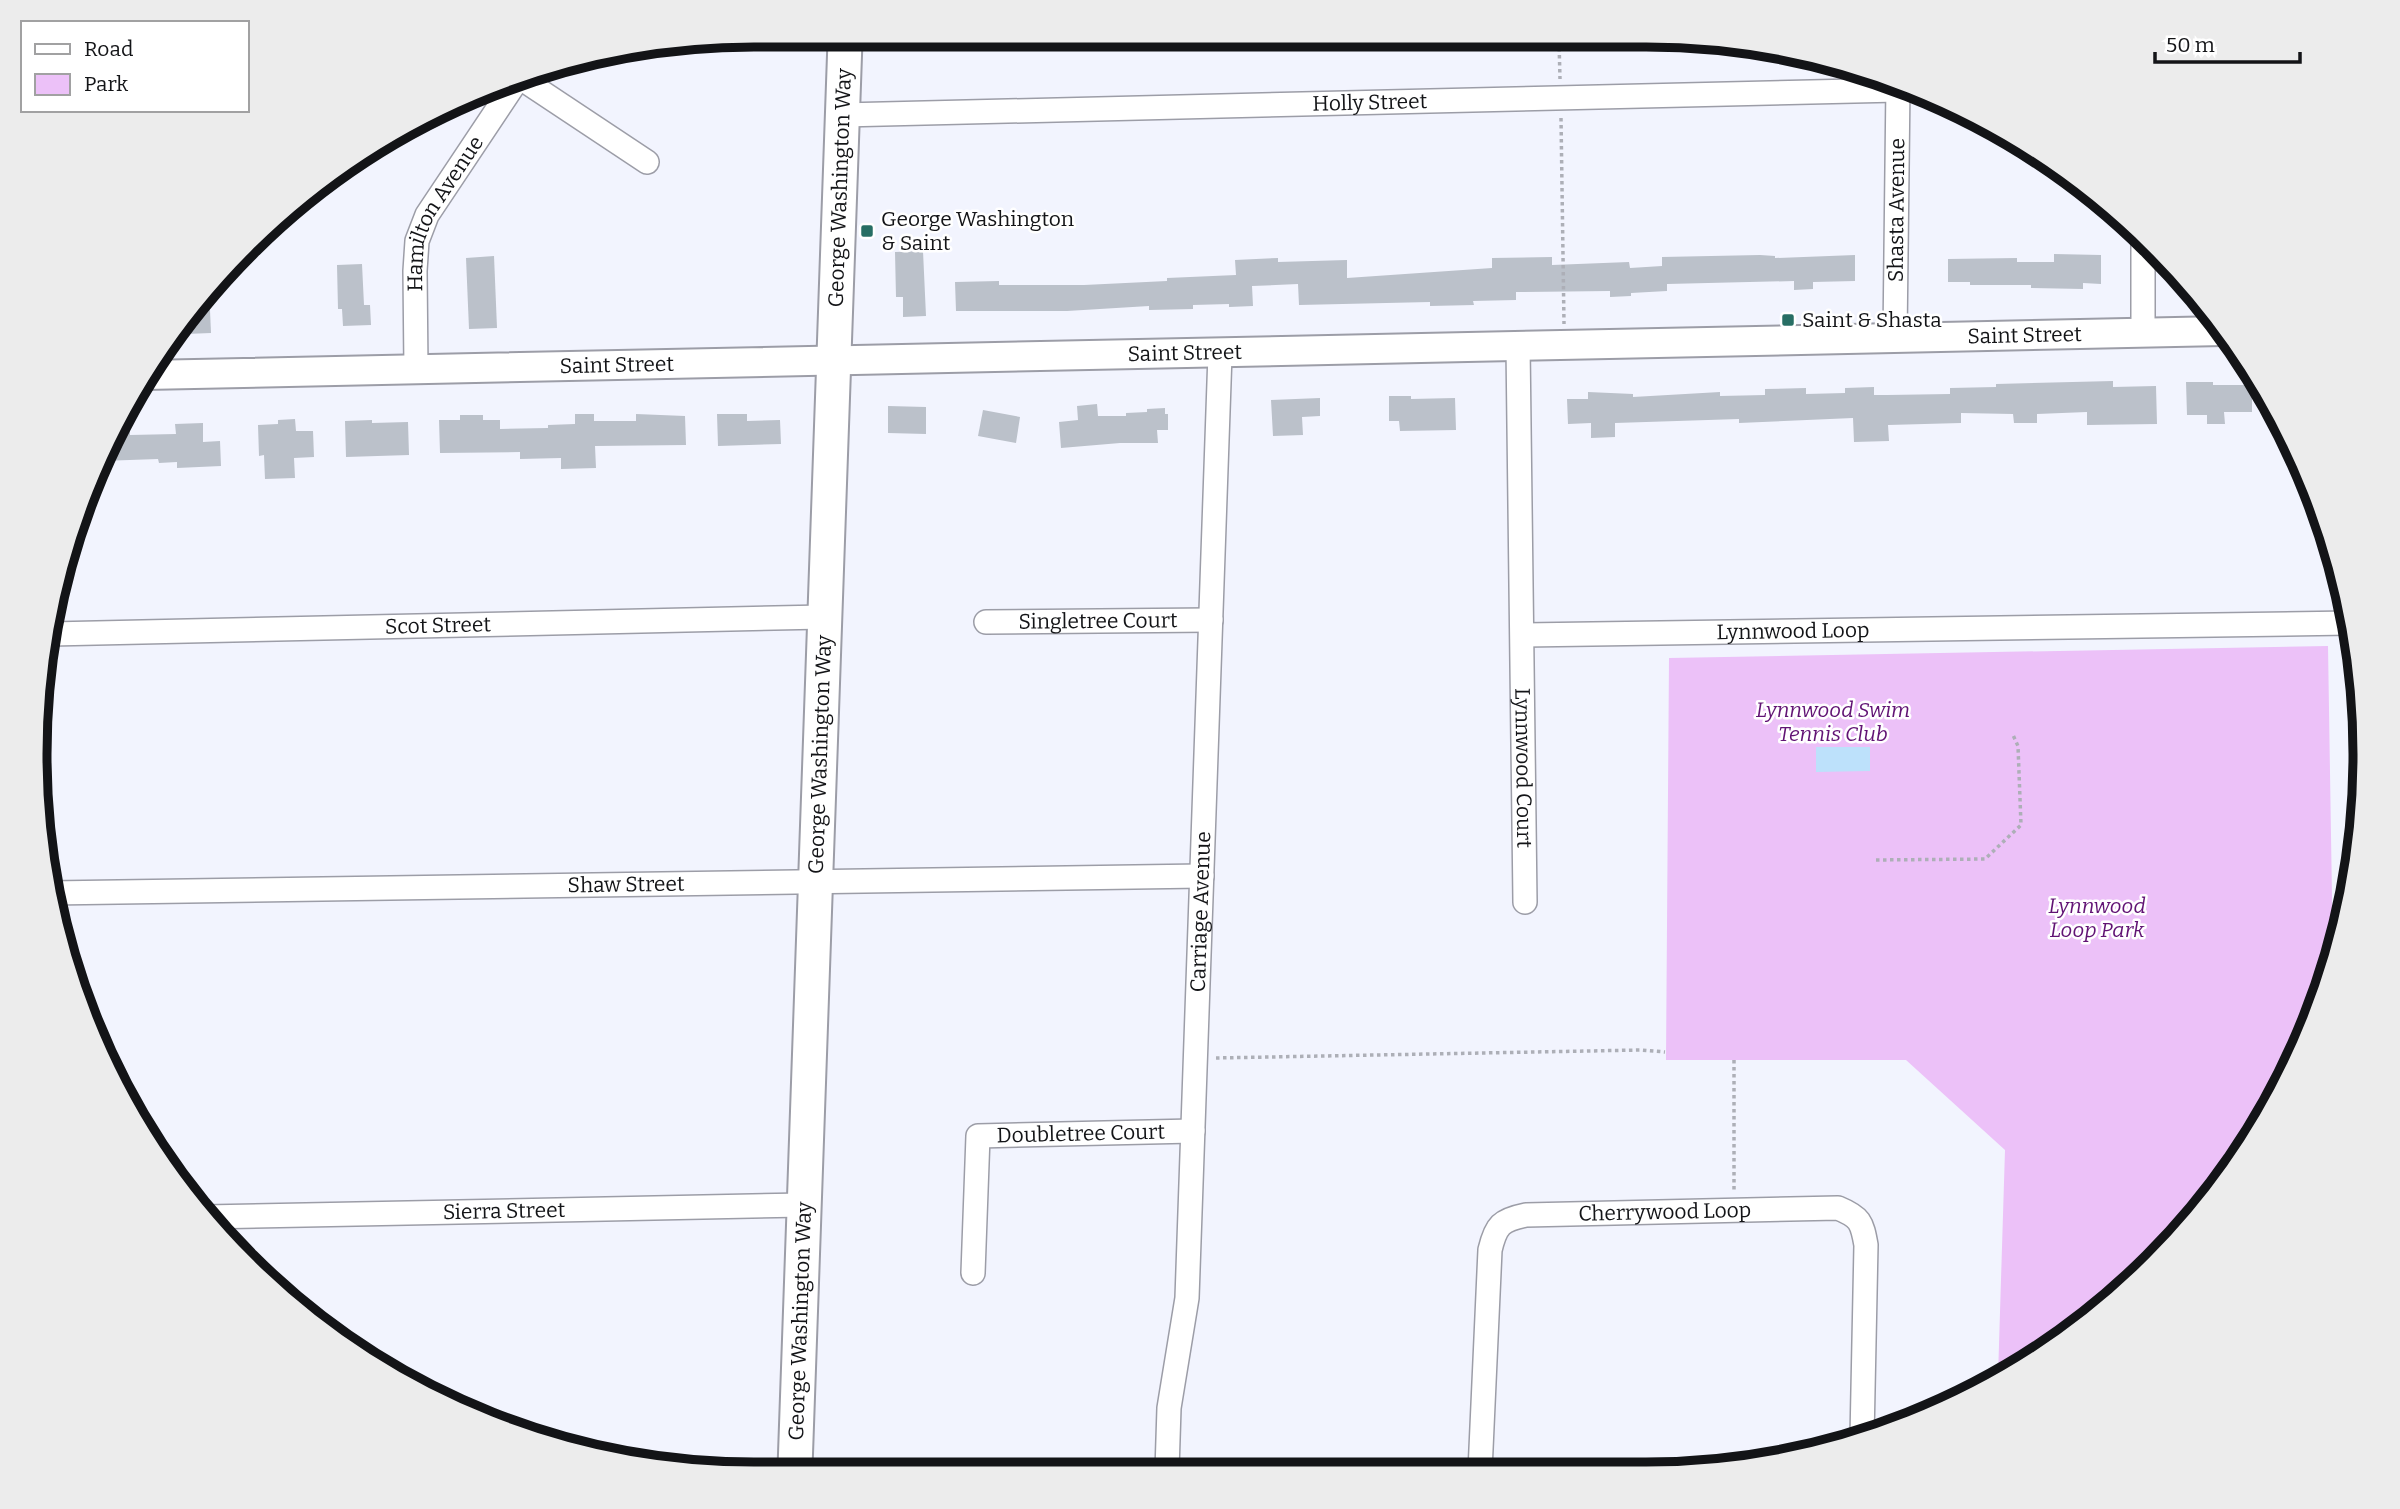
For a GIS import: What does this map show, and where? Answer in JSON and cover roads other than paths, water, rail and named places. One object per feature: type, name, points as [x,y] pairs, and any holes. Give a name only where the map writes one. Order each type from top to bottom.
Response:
[{"type":"main road","name":"George Washington Way","points":[[795,1462],[845,47]]},
{"type":"street","points":[[531,84],[647,162]]},
{"type":"street","name":"Holly Street","points":[[842,115],[1880,88]]},
{"type":"street","name":"Hamilton Avenue","points":[[416,369],[417,242],[427,215],[510,91]]},
{"type":"street","name":"Shasta Avenue","points":[[1895,338],[1898,94]]},
{"type":"street","points":[[2143,251],[2143,333]]},
{"type":"street","name":"Saint Street","points":[[158,375],[2212,331]]},
{"type":"street","points":[[1518,346],[1523,635]]},
{"type":"street","name":"Carriage Avenue","points":[[1167,1462],[1169,1408],[1187,1298],[1220,354]]},
{"type":"street","name":"Scot Street","points":[[58,634],[824,617]]},
{"type":"street","name":"Singletree Court","points":[[986,622],[1211,620]]},
{"type":"street","name":"Lynnwood Loop","points":[[1523,635],[2340,622]]},
{"type":"street","name":"Lynnwood Court","points":[[1523,635],[1525,902]]},
{"type":"street","name":"Shaw Street","points":[[61,893],[1202,876]]},
{"type":"street","name":"Doubletree Court","points":[[973,1273],[978,1136],[1193,1131]]},
{"type":"street","name":"Sierra Street","points":[[219,1217],[804,1205]]},
{"type":"street","name":"Cherrywood Loop","points":[[1480,1462],[1490,1250],[1494,1232],[1506,1219],[1526,1215],[1838,1208],[1854,1214],[1863,1226],[1866,1245],[1862,1427]]},
{"type":"water","points":[[1816,747],[1870,747],[1870,771],[1816,772]]},
{"type":"place","name":"George Washington & Saint","points":[[867,231]]},
{"type":"place","name":"Saint & Shasta","points":[[1788,320]]},
{"type":"park label","name":"Lynnwood Swim Tennis Club","points":[[1833,722]]},
{"type":"park label","name":"Lynnwood Loop Park","points":[[2097,918]]}]
